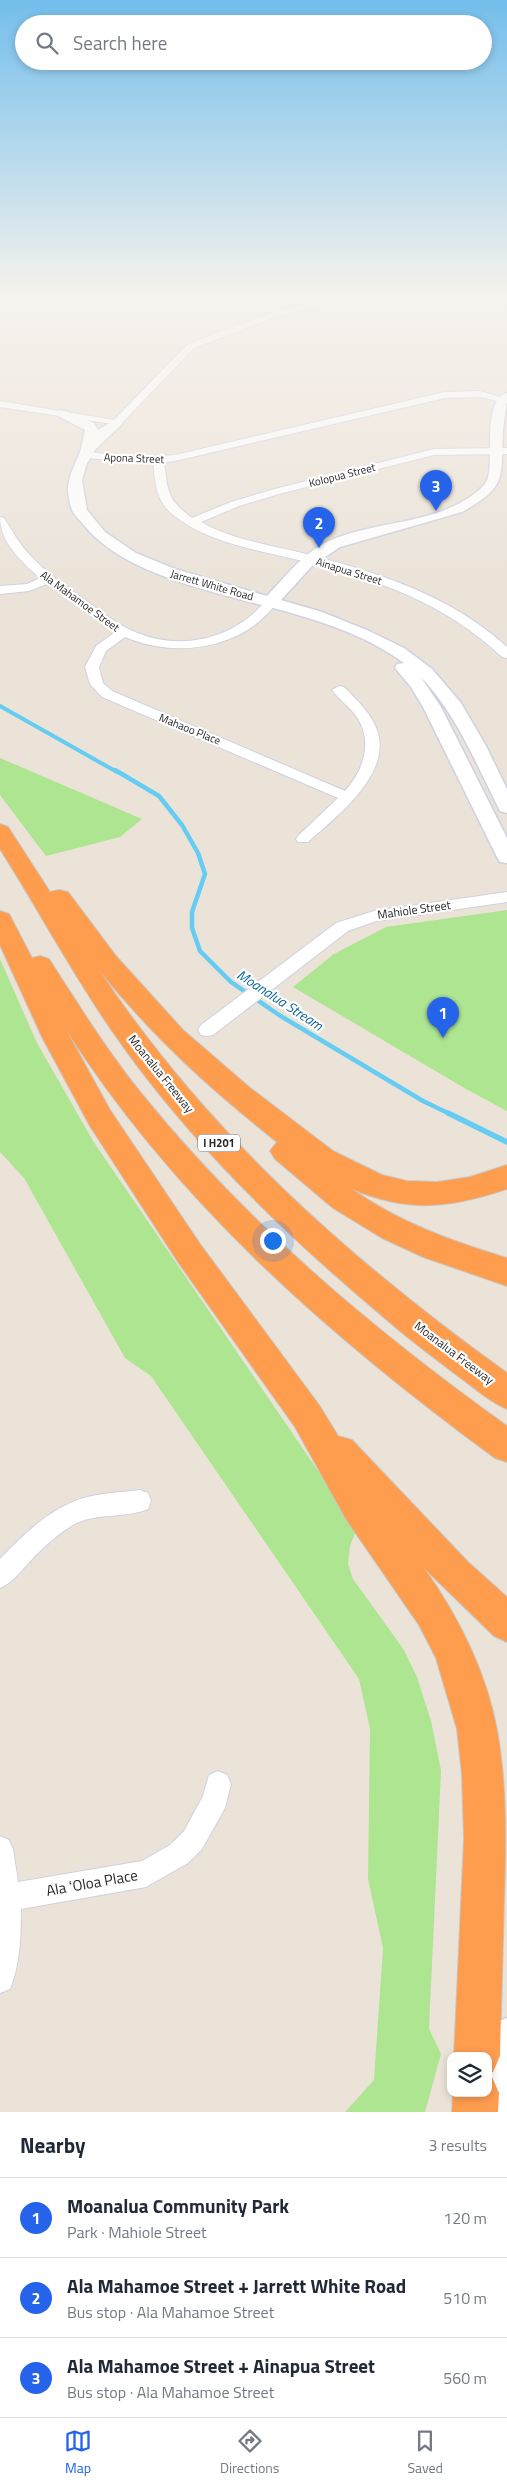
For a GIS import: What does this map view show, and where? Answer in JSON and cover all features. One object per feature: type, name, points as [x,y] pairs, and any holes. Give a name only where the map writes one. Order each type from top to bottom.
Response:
[{"type":"highway","points":[[0,830],[69,909],[91,941],[162,1025],[265,1133],[327,1188],[353,1206],[410,1238],[507,1272]]},
{"type":"highway","name":"Moanalua Freeway","points":[[0,830],[95,984],[133,1039],[167,1084],[225,1150],[285,1211],[370,1288],[422,1330],[507,1393]]},
{"type":"highway","name":"I H201","points":[[0,900],[76,1024],[102,1062],[165,1143],[201,1183],[241,1225],[334,1311],[385,1354],[507,1446]]},
{"type":"highway","points":[[0,920],[33,985],[56,1037],[100,1118],[189,1253],[307,1416],[359,1507],[432,1612],[452,1650],[477,1729],[482,1775],[485,1839],[477,2052]]},
{"type":"highway","points":[[203,1066],[322,1159],[357,1179],[376,1187],[425,1194],[458,1193],[497,1181]]},
{"type":"highway","points":[[307,1416],[455,1575],[507,1623]]},
{"type":"highway","points":[[475,2112],[476,2097]]},
{"type":"main road","points":[[505,2112],[507,2039]]},
{"type":"street","name":"Jarrett White Road","points":[[146,393],[116,423],[114,430],[86,454],[76,475],[77,499],[89,522],[104,538],[132,557],[177,576],[316,615],[407,657],[443,689],[462,716],[507,807]]},
{"type":"street","name":"Apona Street","points":[[86,454],[158,460],[194,455],[445,395],[480,394],[506,399]]},
{"type":"street","name":"Ala Mahamoe Street","points":[[0,520],[12,542],[47,580],[123,632],[143,639],[168,644],[216,640],[252,623],[310,559],[339,542],[444,513],[475,500],[496,479],[500,468],[502,451],[497,422],[506,399]]},
{"type":"street","points":[[0,404],[116,423]]},
{"type":"street","points":[[60,414],[89,426],[92,430],[87,443],[86,454]]},
{"type":"street","name":"Kolopua Street","points":[[192,522],[236,504],[275,492],[434,452],[454,450],[502,451]]},
{"type":"street","name":"Ainapua Street","points":[[158,460],[160,489],[172,507],[192,522],[225,537],[366,574],[421,594],[473,624],[507,654]]},
{"type":"street","points":[[0,590],[30,587],[47,580]]},
{"type":"street","name":"Mahaoo Place","points":[[123,632],[102,649],[92,667],[96,684],[107,694],[251,754],[347,798]]},
{"type":"street","name":"Jarrett White Road","points":[[358,634],[405,670],[427,697],[507,856]]},
{"type":"street","points":[[303,839],[347,798],[366,776],[370,766],[374,746],[365,719],[353,703],[339,690]]},
{"type":"street","name":"Mahiole Street","points":[[207,1030],[342,927],[374,916],[507,897]]},
{"type":"street","points":[[0,1576],[46,1530],[71,1515],[98,1507],[140,1501]]},
{"type":"street","name":"Ala ʻOloa Place","points":[[7,1898],[146,1874],[179,1854],[193,1840],[216,1800],[218,1784]]},
{"type":"street","points":[[0,1849],[7,1898],[7,1928],[0,1979]]},
{"type":"green space","points":[[0,758],[142,819],[120,837],[46,856],[0,795]]},
{"type":"green space","points":[[507,910],[507,1111],[466,1089],[293,987],[334,954],[386,927]]},
{"type":"green space","points":[[0,959],[37,1043],[93,1141],[357,1528],[350,1546],[348,1564],[353,1579],[404,1650],[417,1677],[431,1721],[441,1770],[429,2029],[441,2054],[425,2112],[345,2112],[374,2080],[383,1948],[368,1879],[370,1729],[359,1679],[151,1376],[125,1358],[24,1178],[0,1152]]},
{"type":"waterway","name":"Moanalua Stream","points":[[0,706],[117,772]]},
{"type":"waterway","name":"Moanalua Stream","points":[[115,770],[159,796],[182,825],[198,853],[205,874],[192,912],[192,928],[200,951],[231,982],[279,1015],[423,1101],[450,1114]]},
{"type":"waterway","name":"Moanalua Stream","points":[[448,1113],[507,1142]]},
{"type":"place","name":"Ala Mahamoe Street + Ainapua Street","points":[[436,511]]},
{"type":"place","name":"Ala Mahamoe Street + Jarrett White Road","points":[[319,548]]},
{"type":"place","name":"Moanalua Community Park","points":[[443,1038]]}]
